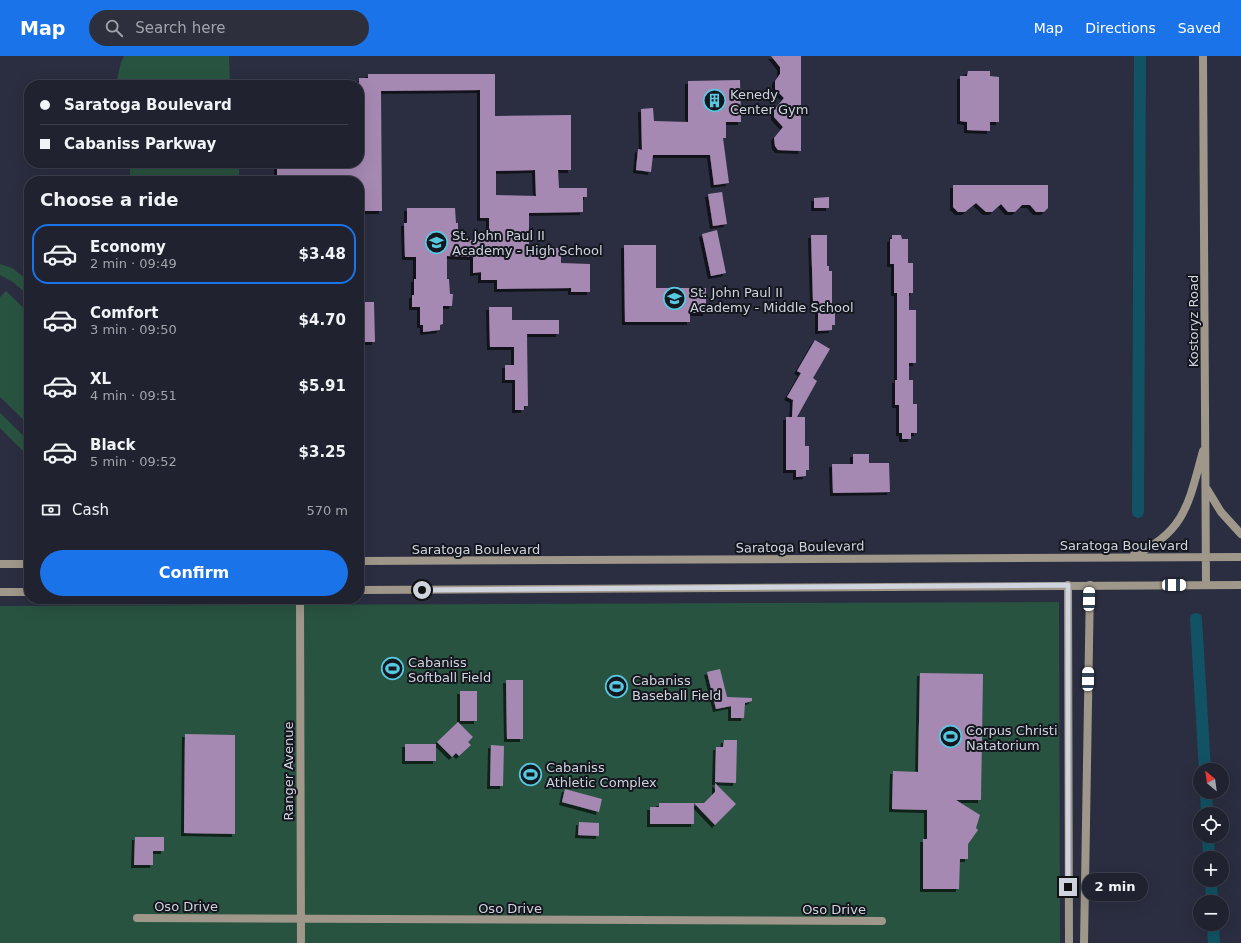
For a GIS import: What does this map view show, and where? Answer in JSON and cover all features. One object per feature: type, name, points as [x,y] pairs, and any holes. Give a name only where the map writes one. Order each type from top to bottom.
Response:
[{"type":"main road","name":"Kostoryz Road","points":[[1203,56],[1206,585]]},
{"type":"main road","points":[[1130,557],[1153,547],[1181,520],[1188,505],[1206,440]]},
{"type":"main road","points":[[1206,488],[1228,520],[1241,534]]},
{"type":"main road","name":"Saratoga Boulevard","points":[[364,562],[1241,557]]},
{"type":"main road","points":[[0,564],[24,564]]},
{"type":"main road","points":[[1068,585],[1069,943]]},
{"type":"main road","points":[[1084,943],[1090,585]]},
{"type":"main road","points":[[364,590],[1241,585]]},
{"type":"main road","points":[[0,592],[24,592]]},
{"type":"main road","name":"Ranger Avenue","points":[[300,604],[300,943]]},
{"type":"main road","name":"Oso Drive","points":[[137,918],[882,921]]},
{"type":"green space","points":[[124,56],[229,56],[230,80],[117,80],[121,62]]},
{"type":"green space","points":[[130,168],[239,168],[239,176],[130,176]]},
{"type":"green space","points":[[0,264],[12,268],[24,277],[24,292],[13,282],[0,275]]},
{"type":"green space","points":[[6,291],[24,308],[24,420],[0,397],[0,297]]},
{"type":"green space","points":[[0,413],[24,436],[24,452],[0,428]]},
{"type":"green space","name":"Cabaniss Athletic Complex","points":[[1059,602],[1060,943],[0,943],[0,606]]},
{"type":"building","points":[[771,56],[801,56],[801,151],[778,150],[775,146],[774,138],[783,127],[774,117],[774,110],[784,98],[775,89],[775,81],[780,74],[780,67]]},
{"type":"building","points":[[968,71],[990,71],[990,76],[999,77],[999,122],[990,122],[990,131],[967,130],[967,122],[960,121],[960,76],[967,76]]},
{"type":"building","points":[[368,74],[495,74],[495,116],[571,115],[571,170],[558,170],[559,188],[587,188],[587,197],[583,197],[583,212],[529,213],[529,248],[561,248],[561,263],[590,264],[590,292],[571,292],[571,288],[497,289],[497,280],[481,280],[481,272],[473,273],[473,257],[447,256],[447,279],[449,279],[450,294],[453,294],[452,306],[443,306],[443,324],[440,325],[440,330],[423,332],[423,325],[420,325],[420,307],[412,307],[414,279],[416,279],[416,257],[405,257],[404,223],[407,223],[407,208],[455,208],[456,223],[458,223],[458,240],[489,240],[489,218],[480,218],[480,90],[381,91],[382,211],[364,211],[364,176],[277,176],[277,168],[364,168],[364,80],[359,80],[359,78],[368,78]],"holes":[[[535,170],[536,196],[496,195],[496,171]]]},
{"type":"building","points":[[740,80],[741,122],[726,122],[726,138],[723,138],[729,183],[714,185],[710,155],[653,155],[651,172],[636,170],[638,149],[642,150],[641,109],[653,108],[654,121],[688,122],[688,81]]},
{"type":"building","points":[[953,185],[1048,185],[1048,208],[1044,212],[1036,212],[1030,205],[1022,205],[1015,212],[1008,212],[1001,204],[992,212],[986,212],[976,203],[965,212],[958,212],[953,207]]},
{"type":"building","points":[[722,192],[727,224],[713,226],[708,194]]},
{"type":"building","points":[[829,197],[829,208],[814,208],[814,198]]},
{"type":"building","points":[[717,230],[726,273],[711,276],[702,234]]},
{"type":"building","points":[[811,235],[827,235],[827,266],[829,266],[829,271],[832,271],[832,306],[835,306],[835,325],[832,325],[832,330],[818,331],[818,301],[813,301]]},
{"type":"building","points":[[892,235],[901,235],[902,239],[908,239],[908,263],[913,263],[913,293],[909,293],[909,310],[916,310],[916,363],[909,363],[909,380],[913,380],[913,404],[917,404],[917,433],[911,433],[911,439],[902,439],[902,433],[899,433],[899,405],[895,405],[895,380],[897,380],[897,293],[894,293],[894,264],[890,264],[890,239],[892,239]]},
{"type":"building","points":[[624,245],[656,245],[656,288],[706,288],[706,313],[690,313],[690,322],[625,322]]},
{"type":"building","points":[[364,302],[374,302],[375,342],[364,342]]},
{"type":"building","points":[[489,307],[512,307],[512,320],[559,320],[559,334],[527,334],[528,406],[524,406],[524,410],[515,410],[515,380],[505,380],[505,365],[514,365],[514,347],[490,347]]},
{"type":"building","points":[[815,340],[830,349],[813,378],[817,381],[797,417],[805,417],[805,446],[809,446],[809,470],[806,470],[806,476],[796,477],[796,470],[786,470],[786,417],[792,417],[793,400],[787,397],[801,373],[797,371]]},
{"type":"building","points":[[853,454],[869,454],[869,463],[889,463],[890,492],[833,493],[832,464],[853,464]]},
{"type":"building","points":[[720,669],[727,697],[752,698],[752,701],[745,703],[744,718],[731,718],[731,706],[716,709],[707,672]]},
{"type":"building","name":"Corpus Christi Natatorium","points":[[920,673],[983,674],[981,800],[956,800],[980,815],[976,828],[978,830],[968,844],[968,859],[960,859],[959,889],[923,889],[923,839],[927,839],[927,810],[892,809],[893,771],[918,772]]},
{"type":"building","points":[[506,680],[523,680],[523,739],[507,739]]},
{"type":"building","points":[[460,691],[477,691],[477,721],[460,721]]},
{"type":"building","points":[[458,722],[473,737],[468,742],[471,745],[459,756],[456,753],[452,757],[437,742]]},
{"type":"building","points":[[185,734],[235,735],[235,834],[184,833]]},
{"type":"building","points":[[724,740],[737,740],[736,783],[715,782],[716,747],[723,747]]},
{"type":"building","points":[[405,744],[436,744],[436,761],[405,761]]},
{"type":"building","points":[[491,745],[504,746],[503,786],[490,786]]},
{"type":"building","points":[[715,783],[736,804],[715,825],[694,803],[704,803],[715,792]]},
{"type":"building","points":[[565,789],[602,799],[599,812],[562,802]]},
{"type":"building","points":[[659,803],[694,803],[694,824],[650,824],[650,807],[659,807]]},
{"type":"building","points":[[579,822],[599,823],[599,836],[578,835]]},
{"type":"building","points":[[135,837],[164,837],[164,851],[153,851],[153,865],[134,865]]},
{"type":"waterway","points":[[1138,512],[1140,56]]},
{"type":"waterway","points":[[1196,619],[1205,763]]},
{"type":"waterway","points":[[1206,799],[1207,807]]},
{"type":"waterway","points":[[1208,843],[1209,851]]},
{"type":"waterway","points":[[1211,887],[1212,895]]},
{"type":"waterway","points":[[1213,931],[1214,943]]},
{"type":"place","name":"Kenedy Center Gym","points":[[714,101]]},
{"type":"place","name":"St. John Paul II Academy - High School","points":[[436,242]]},
{"type":"place","name":"St. John Paul II Academy - Middle School","points":[[675,299]]},
{"type":"place","name":"Cabaniss Softball Field","points":[[393,669]]},
{"type":"place","name":"Cabaniss Baseball Field","points":[[617,687]]},
{"type":"place","name":"Corpus Christi Natatorium","points":[[950,737]]},
{"type":"place","name":"Cabaniss Athletic Complex","points":[[530,774]]},
{"type":"route","points":[[422,590],[1068,585],[1068,887]]}]
